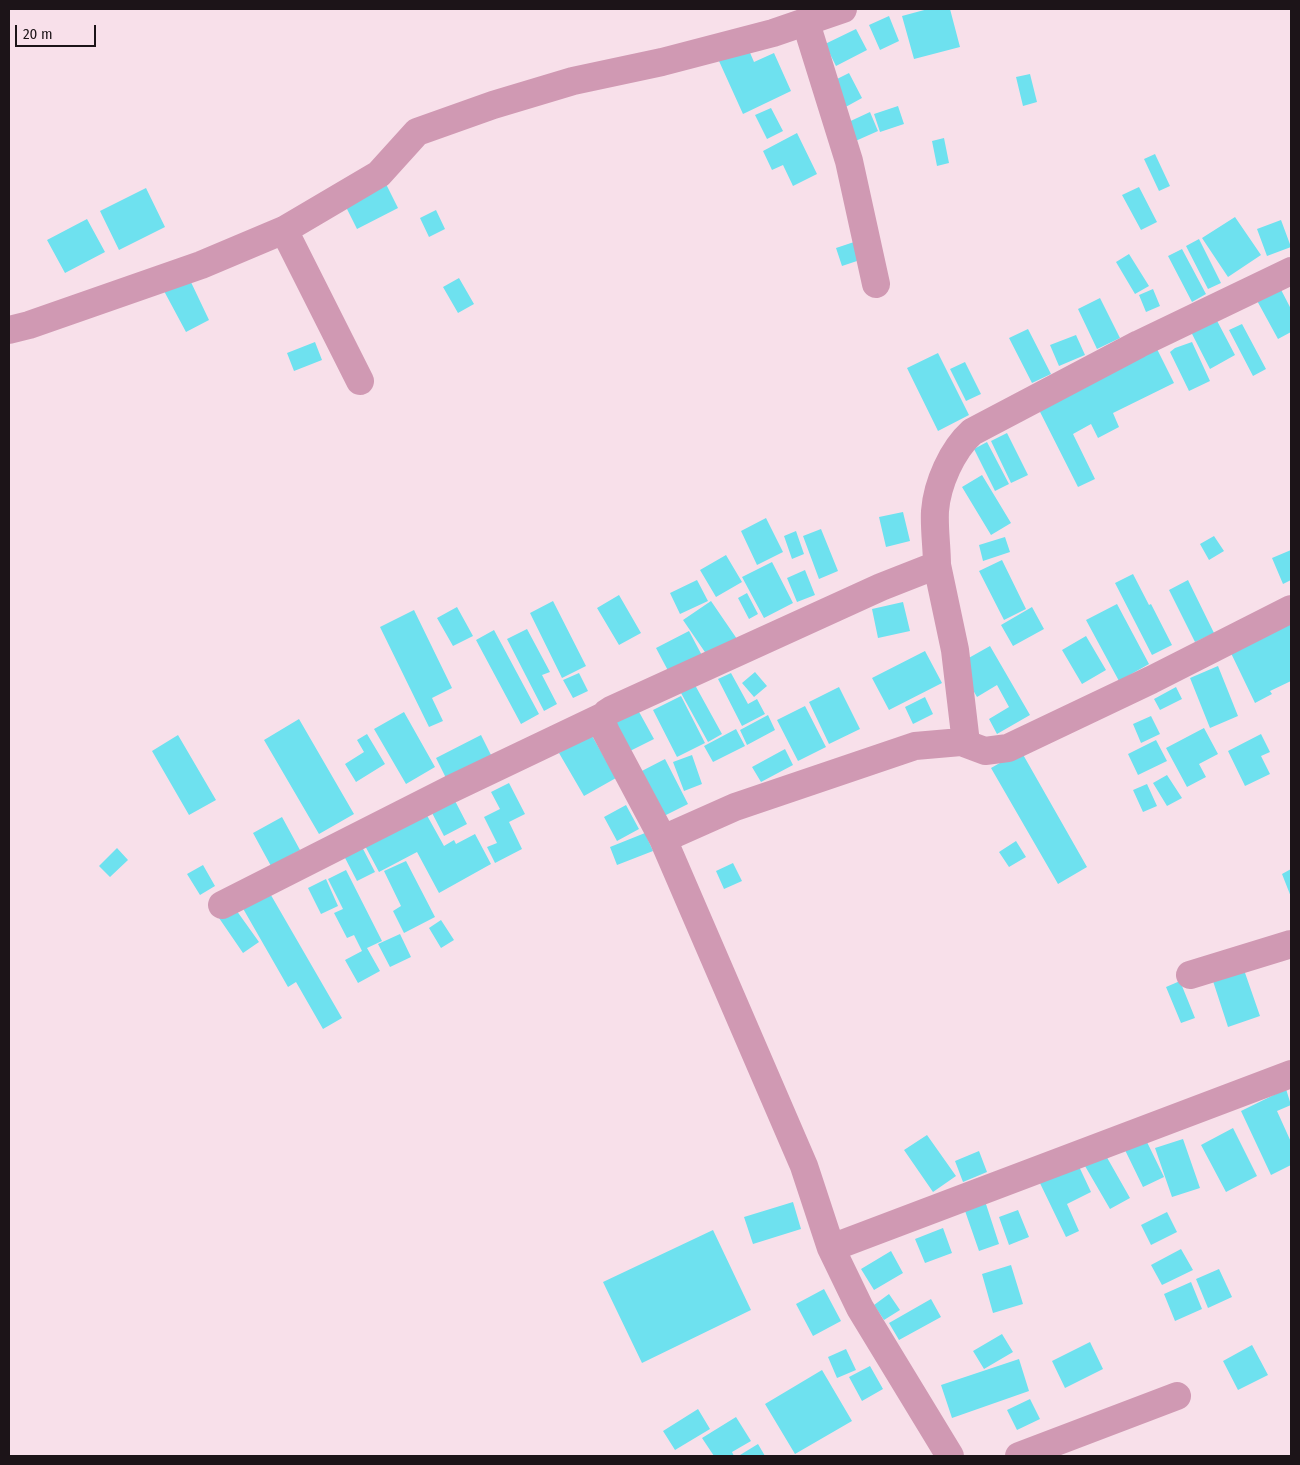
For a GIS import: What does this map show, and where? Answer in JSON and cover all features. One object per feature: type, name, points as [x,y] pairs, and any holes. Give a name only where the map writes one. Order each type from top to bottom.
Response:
[{"type":"street","points":[[9,330],[29,325],[201,265],[284,230],[379,174],[417,132],[492,104],[573,80],[662,62],[774,34],[810,17],[843,9]]},
{"type":"street","points":[[810,17],[849,161],[876,284]]},
{"type":"street","points":[[284,230],[360,381]]},
{"type":"street","points":[[966,743],[955,650],[936,565],[935,511],[944,478],[957,448],[972,432],[1139,344],[1291,271]]},
{"type":"street","points":[[222,905],[451,789],[602,717],[611,710],[881,587],[936,565]]},
{"type":"street","points":[[663,839],[735,807],[897,750],[933,742],[966,743],[985,751],[1008,748],[1151,680],[1291,609]]},
{"type":"street","points":[[602,717],[606,732],[663,839],[804,1166],[831,1248],[860,1308],[950,1456]]},
{"type":"street","points":[[1190,975],[1291,944]]},
{"type":"street","points":[[831,1248],[1291,1074]]},
{"type":"street","points":[[1019,1456],[1177,1396]]},
{"type":"building","points":[[928,9],[950,9],[960,47],[914,59],[902,16]]},
{"type":"building","points":[[889,16],[899,41],[880,50],[869,25]]},
{"type":"building","points":[[856,29],[867,50],[836,66],[825,44]]},
{"type":"building","points":[[748,48],[754,62],[774,53],[791,91],[743,114],[719,61]]},
{"type":"building","points":[[849,73],[862,98],[842,109],[829,83]]},
{"type":"building","points":[[1030,74],[1037,102],[1023,106],[1016,77]]},
{"type":"building","points":[[898,106],[904,124],[880,132],[874,114]]},
{"type":"building","points":[[771,108],[783,131],[767,139],[755,115]]},
{"type":"building","points":[[870,112],[878,131],[851,143],[842,125]]},
{"type":"building","points":[[797,133],[817,174],[793,186],[783,165],[772,170],[763,151]]},
{"type":"building","points":[[944,138],[949,163],[937,166],[932,141]]},
{"type":"building","points":[[1155,154],[1170,186],[1159,191],[1144,159]]},
{"type":"building","points":[[385,182],[398,208],[357,229],[344,203]]},
{"type":"building","points":[[1139,187],[1157,222],[1141,230],[1122,195]]},
{"type":"building","points":[[146,188],[165,227],[119,250],[100,211]]},
{"type":"building","points":[[436,210],[445,229],[429,237],[420,218]]},
{"type":"building","points":[[1235,217],[1261,255],[1228,277],[1202,238]]},
{"type":"building","points":[[87,219],[105,252],[65,273],[47,240]]},
{"type":"building","points":[[1281,220],[1291,247],[1267,256],[1257,229]]},
{"type":"building","points":[[1199,239],[1221,283],[1208,289],[1186,246]]},
{"type":"building","points":[[857,241],[863,259],[842,266],[836,248]]},
{"type":"building","points":[[1182,249],[1206,294],[1192,302],[1168,256]]},
{"type":"building","points":[[1129,254],[1149,286],[1135,294],[1116,262]]},
{"type":"building","points":[[189,278],[209,320],[186,332],[164,291]]},
{"type":"building","points":[[459,278],[474,304],[458,313],[443,287]]},
{"type":"building","points":[[1278,284],[1291,309],[1291,332],[1278,339],[1255,297]]},
{"type":"building","points":[[1153,289],[1160,306],[1146,312],[1139,295]]},
{"type":"building","points":[[1100,298],[1120,338],[1097,349],[1078,309]]},
{"type":"building","points":[[1214,315],[1235,355],[1210,369],[1189,328]]},
{"type":"building","points":[[1242,324],[1266,369],[1253,376],[1229,330]]},
{"type":"building","points":[[1028,329],[1051,374],[1032,383],[1009,338]]},
{"type":"building","points":[[1076,335],[1085,355],[1059,366],[1050,345]]},
{"type":"building","points":[[315,342],[322,360],[294,371],[287,353]]},
{"type":"building","points":[[1192,342],[1210,381],[1189,391],[1170,352],[1175,348]]},
{"type":"building","points":[[1155,345],[1174,383],[1113,413],[1119,427],[1098,438],[1091,424],[1073,434],[1095,479],[1078,487],[1036,404]]},
{"type":"building","points":[[938,353],[969,415],[938,431],[907,368]]},
{"type":"building","points":[[965,362],[981,394],[966,401],[950,369]]},
{"type":"building","points":[[1007,433],[1028,475],[1011,483],[991,441]]},
{"type":"building","points":[[987,442],[1009,484],[995,491],[974,449]]},
{"type":"building","points":[[982,475],[1011,523],[991,535],[962,487]]},
{"type":"building","points":[[903,512],[910,541],[886,547],[879,517]]},
{"type":"building","points":[[766,518],[783,552],[757,565],[741,531]]},
{"type":"building","points":[[821,529],[838,571],[819,579],[803,536]]},
{"type":"building","points":[[796,531],[804,554],[792,559],[784,536]]},
{"type":"building","points":[[1214,536],[1224,551],[1209,560],[1200,544]]},
{"type":"building","points":[[1005,537],[1010,552],[983,561],[979,545]]},
{"type":"building","points":[[1291,550],[1291,580],[1283,584],[1272,558]]},
{"type":"building","points":[[726,555],[742,582],[716,597],[700,570]]},
{"type":"building","points":[[1002,560],[1026,609],[1004,620],[979,571]]},
{"type":"building","points":[[772,562],[793,603],[764,618],[742,577]]},
{"type":"building","points":[[805,570],[815,595],[797,602],[787,578]]},
{"type":"building","points":[[1133,574],[1172,645],[1152,655],[1115,583]]},
{"type":"building","points":[[697,580],[708,601],[680,614],[670,593]]},
{"type":"building","points":[[1188,580],[1214,633],[1195,642],[1169,590]]},
{"type":"building","points":[[747,593],[758,614],[749,619],[738,598]]},
{"type":"building","points":[[619,595],[641,633],[619,645],[597,608]]},
{"type":"building","points":[[553,601],[586,666],[562,678],[530,613]]},
{"type":"building","points":[[711,601],[737,639],[709,658],[683,620]]},
{"type":"building","points":[[903,602],[910,631],[878,638],[872,609]]},
{"type":"building","points":[[1117,604],[1149,664],[1119,681],[1086,620]]},
{"type":"building","points":[[457,607],[473,636],[453,646],[437,618]]},
{"type":"building","points":[[1032,607],[1044,629],[1013,646],[1001,625]]},
{"type":"building","points":[[414,610],[452,688],[432,698],[443,721],[429,727],[380,627]]},
{"type":"building","points":[[1291,623],[1291,681],[1270,691],[1272,694],[1255,703],[1229,649]]},
{"type":"building","points":[[527,629],[550,672],[542,675],[557,704],[544,711],[507,639]]},
{"type":"building","points":[[494,630],[539,714],[521,724],[476,640]]},
{"type":"building","points":[[689,631],[706,663],[673,680],[656,648]]},
{"type":"building","points":[[1086,636],[1106,670],[1082,684],[1062,650]]},
{"type":"building","points":[[990,646],[1030,715],[997,734],[989,719],[1009,707],[997,685],[977,697],[958,664]]},
{"type":"building","points":[[925,651],[942,683],[889,710],[872,678]]},
{"type":"building","points":[[1218,666],[1238,716],[1210,728],[1190,678]]},
{"type":"building","points":[[755,672],[767,686],[754,697],[742,683]]},
{"type":"building","points":[[579,673],[588,691],[573,698],[563,680]]},
{"type":"building","points":[[731,673],[748,704],[757,699],[765,714],[742,726],[718,679]]},
{"type":"building","points":[[695,685],[722,734],[708,742],[681,693]]},
{"type":"building","points":[[839,687],[860,729],[829,744],[809,702]]},
{"type":"building","points":[[1176,687],[1182,699],[1160,710],[1154,699]]},
{"type":"building","points":[[681,696],[705,743],[677,757],[653,710]]},
{"type":"building","points":[[925,697],[933,714],[913,724],[905,707]]},
{"type":"building","points":[[805,706],[826,747],[798,761],[777,720]]},
{"type":"building","points":[[638,710],[654,739],[626,753],[611,724]]},
{"type":"building","points":[[404,712],[435,767],[406,784],[374,729]]},
{"type":"building","points":[[768,715],[775,730],[747,745],[740,730]]},
{"type":"building","points":[[1151,716],[1160,734],[1141,743],[1133,724]]},
{"type":"building","points":[[299,719],[354,814],[319,834],[264,740]]},
{"type":"building","points":[[1204,728],[1218,754],[1199,764],[1206,777],[1187,787],[1166,748]]},
{"type":"building","points":[[736,729],[745,746],[713,762],[704,746]]},
{"type":"building","points":[[367,734],[385,764],[356,782],[345,764],[364,752],[357,740]]},
{"type":"building","points":[[591,734],[616,778],[584,796],[559,753]]},
{"type":"building","points":[[1261,734],[1270,752],[1261,756],[1270,774],[1245,786],[1228,751]]},
{"type":"building","points":[[178,735],[216,800],[189,815],[152,751]]},
{"type":"building","points":[[481,735],[491,755],[446,778],[436,758]]},
{"type":"building","points":[[1156,740],[1167,761],[1138,775],[1128,754]]},
{"type":"building","points":[[785,749],[793,765],[761,782],[752,767]]},
{"type":"building","points":[[1021,751],[1087,867],[1058,884],[991,768]]},
{"type":"building","points":[[692,755],[702,784],[684,791],[673,762]]},
{"type":"building","points":[[665,759],[688,804],[658,819],[636,774]]},
{"type":"building","points":[[1167,775],[1182,798],[1167,806],[1153,783]]},
{"type":"building","points":[[509,783],[525,814],[509,822],[522,849],[495,863],[487,847],[497,843],[484,817],[500,809],[491,792]]},
{"type":"building","points":[[1147,784],[1157,806],[1143,812],[1133,790]]},
{"type":"building","points":[[453,797],[467,824],[444,836],[430,809]]},
{"type":"building","points":[[626,805],[639,829],[617,841],[604,817]]},
{"type":"building","points":[[424,810],[444,846],[454,840],[456,844],[475,834],[491,864],[439,893],[417,852],[379,872],[363,842]]},
{"type":"building","points":[[282,817],[300,850],[271,866],[253,833]]},
{"type":"building","points":[[645,833],[653,851],[617,865],[610,847]]},
{"type":"building","points":[[1016,841],[1026,857],[1009,867],[999,852]]},
{"type":"building","points":[[361,845],[375,872],[357,881],[343,854]]},
{"type":"building","points":[[117,848],[128,860],[110,877],[99,866]]},
{"type":"building","points":[[406,861],[435,917],[404,933],[393,911],[401,906],[384,871]]},
{"type":"building","points":[[733,863],[742,881],[724,889],[716,871]]},
{"type":"building","points":[[203,865],[215,886],[200,895],[187,874]]},
{"type":"building","points":[[1291,869],[1291,897],[1282,874]]},
{"type":"building","points":[[346,870],[382,941],[367,948],[380,971],[358,983],[345,960],[362,951],[354,935],[347,938],[334,913],[343,909],[328,879]]},
{"type":"building","points":[[326,879],[338,906],[321,914],[308,888]]},
{"type":"building","points":[[268,890],[342,1018],[323,1029],[296,982],[288,987],[241,905]]},
{"type":"building","points":[[234,907],[259,942],[243,953],[219,918]]},
{"type":"building","points":[[441,920],[454,940],[441,948],[429,928]]},
{"type":"building","points":[[400,934],[411,957],[390,967],[378,944]]},
{"type":"building","points":[[1243,967],[1260,1016],[1228,1027],[1212,978]]},
{"type":"building","points":[[1180,981],[1195,1018],[1181,1023],[1166,987]]},
{"type":"building","points":[[1286,1089],[1291,1105],[1277,1111],[1291,1142],[1291,1165],[1271,1175],[1241,1111]]},
{"type":"building","points":[[1233,1128],[1257,1176],[1226,1192],[1201,1145]]},
{"type":"building","points":[[927,1135],[956,1176],[933,1192],[904,1150]]},
{"type":"building","points":[[1183,1139],[1200,1188],[1172,1197],[1155,1148]]},
{"type":"building","points":[[1146,1140],[1164,1177],[1143,1187],[1125,1150]]},
{"type":"building","points":[[979,1151],[987,1172],[963,1182],[955,1161]]},
{"type":"building","points":[[1105,1154],[1130,1198],[1110,1209],[1085,1166]]},
{"type":"building","points":[[1075,1158],[1091,1192],[1067,1204],[1079,1231],[1066,1237],[1037,1177]]},
{"type":"building","points":[[985,1201],[999,1244],[979,1251],[964,1208]]},
{"type":"building","points":[[793,1202],[801,1229],[753,1244],[744,1217]]},
{"type":"building","points":[[1018,1210],[1029,1237],[1009,1245],[999,1217]]},
{"type":"building","points":[[1167,1212],[1177,1232],[1151,1245],[1141,1225]]},
{"type":"building","points":[[943,1228],[952,1253],[925,1263],[915,1239]]},
{"type":"building","points":[[713,1230],[751,1310],[642,1363],[603,1282]]},
{"type":"building","points":[[1181,1249],[1193,1270],[1162,1285],[1151,1265]]},
{"type":"building","points":[[891,1251],[903,1273],[874,1290],[861,1269]]},
{"type":"building","points":[[1011,1265],[1023,1304],[993,1313],[982,1274]]},
{"type":"building","points":[[1219,1269],[1232,1297],[1208,1308],[1196,1279]]},
{"type":"building","points":[[1191,1282],[1202,1309],[1175,1321],[1164,1294]]},
{"type":"building","points":[[824,1289],[841,1321],[813,1336],[796,1304]]},
{"type":"building","points":[[889,1294],[900,1310],[884,1320],[874,1305]]},
{"type":"building","points":[[931,1299],[941,1317],[899,1340],[889,1323]]},
{"type":"building","points":[[1002,1334],[1013,1352],[984,1369],[973,1351]]},
{"type":"building","points":[[1090,1342],[1103,1369],[1065,1388],[1052,1361]]},
{"type":"building","points":[[1252,1345],[1268,1375],[1238,1390],[1223,1361]]},
{"type":"building","points":[[846,1349],[856,1370],[837,1378],[828,1357]]},
{"type":"building","points":[[1019,1359],[1029,1391],[952,1418],[941,1385]]},
{"type":"building","points":[[870,1366],[883,1389],[862,1401],[849,1377]]},
{"type":"building","points":[[822,1370],[852,1421],[795,1454],[765,1404]]},
{"type":"building","points":[[1030,1399],[1040,1419],[1017,1430],[1007,1410]]},
{"type":"building","points":[[698,1409],[710,1429],[675,1450],[663,1431]]},
{"type":"building","points":[[736,1417],[751,1441],[732,1452],[734,1456],[714,1456],[702,1438]]},
{"type":"building","points":[[758,1444],[765,1456],[740,1455]]}]
